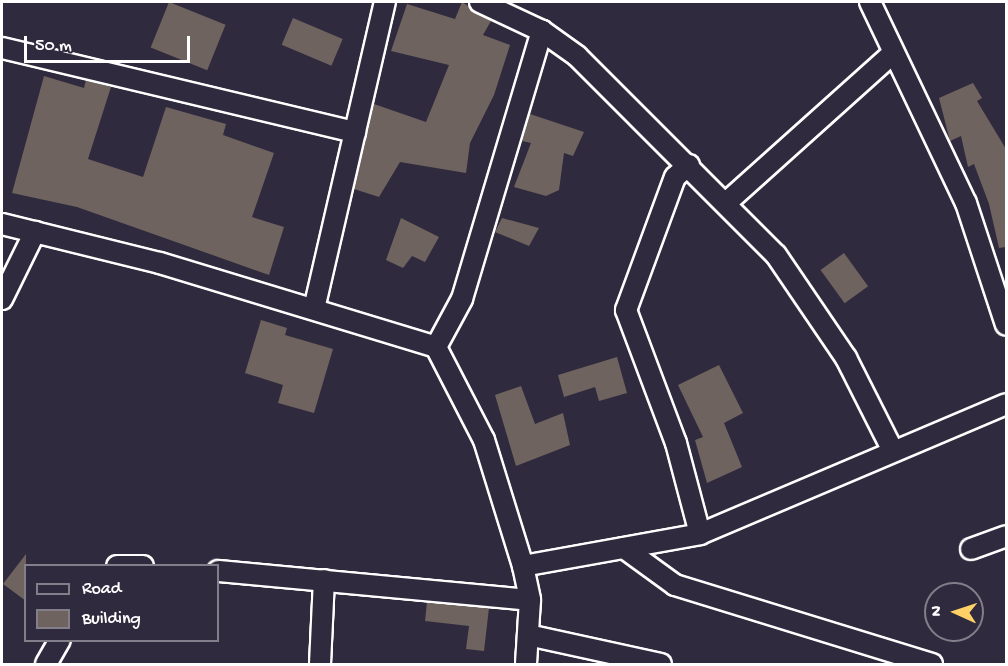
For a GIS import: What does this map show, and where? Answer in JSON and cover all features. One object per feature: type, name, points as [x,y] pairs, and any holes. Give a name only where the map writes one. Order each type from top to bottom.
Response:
[{"type":"street","points":[[314,309],[386,2]]},
{"type":"street","points":[[480,2],[542,31],[577,56],[689,165],[776,255],[840,349],[893,451]]},
{"type":"street","points":[[870,2],[892,54],[966,203],[1006,325]]},
{"type":"street","points":[[436,346],[462,299],[542,31]]},
{"type":"street","points":[[2,48],[355,132]]},
{"type":"street","points":[[726,203],[892,54]]},
{"type":"street","points":[[689,165],[675,177],[626,310],[676,443],[700,534]]},
{"type":"street","points":[[2,224],[314,309],[436,346],[484,440],[523,566],[530,600],[526,664]]},
{"type":"street","points":[[2,299],[35,232]]},
{"type":"street","points":[[523,566],[700,534],[1006,404]]},
{"type":"street","points":[[971,549],[1006,536]]},
{"type":"street","points":[[624,548],[675,585],[933,664]]},
{"type":"street","points":[[219,572],[530,600]]},
{"type":"street","points":[[320,664],[324,580]]},
{"type":"street","points":[[528,635],[661,664]]},
{"type":"street","points":[[46,664],[59,642]]},
{"type":"building","points":[[169,2],[226,25],[207,70],[151,47]]},
{"type":"building","points":[[462,2],[491,21],[483,35],[510,45],[494,95],[470,143],[466,173],[400,162],[379,197],[354,189],[374,104],[426,122],[449,65],[391,51],[407,4],[455,19]]},
{"type":"building","points":[[293,18],[343,39],[331,66],[282,45]]},
{"type":"building","points":[[44,76],[84,88],[86,80],[111,87],[88,159],[143,177],[166,107],[226,124],[223,135],[274,153],[252,217],[284,227],[269,275],[77,207],[12,193]]},
{"type":"building","points":[[973,83],[982,98],[977,101],[1006,149],[1006,247],[999,248],[989,204],[974,164],[968,167],[961,136],[950,141],[939,98]]},
{"type":"building","points":[[530,114],[584,132],[573,156],[564,153],[559,190],[546,196],[514,187],[531,143],[522,141]]},
{"type":"building","points":[[401,218],[439,237],[425,262],[412,256],[403,268],[386,260]]},
{"type":"building","points":[[502,218],[539,228],[529,246],[495,232]]},
{"type":"building","points":[[844,253],[868,286],[845,303],[821,270]]},
{"type":"building","points":[[261,320],[287,328],[285,335],[333,349],[314,413],[278,403],[283,385],[245,373]]},
{"type":"building","points":[[617,357],[627,393],[599,401],[595,387],[564,397],[558,375]]},
{"type":"building","points":[[719,365],[743,413],[724,423],[742,467],[707,483],[695,440],[703,437],[678,385]]},
{"type":"building","points":[[521,386],[535,424],[563,413],[570,445],[516,466],[495,395]]},
{"type":"building","points":[[26,554],[24,600],[3,584]]},
{"type":"building","points":[[427,602],[489,608],[484,651],[466,649],[469,626],[425,621]]}]
